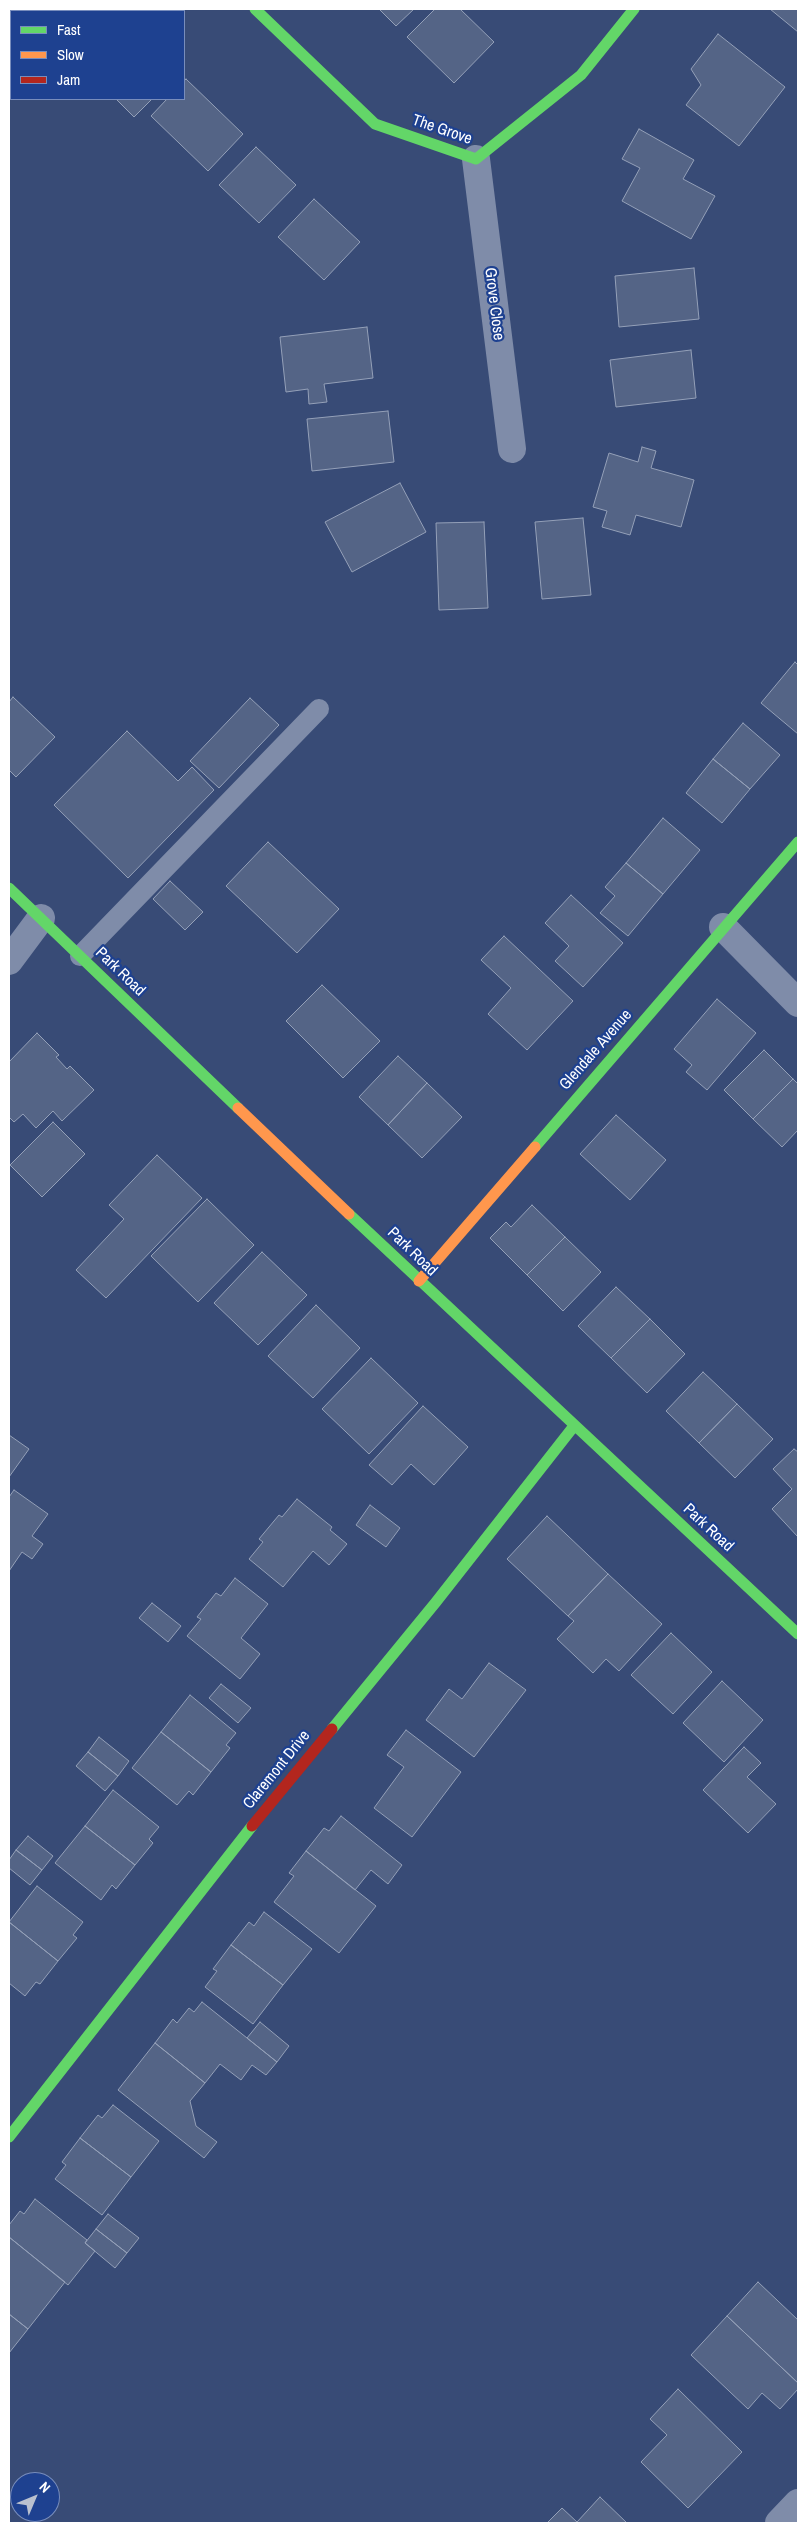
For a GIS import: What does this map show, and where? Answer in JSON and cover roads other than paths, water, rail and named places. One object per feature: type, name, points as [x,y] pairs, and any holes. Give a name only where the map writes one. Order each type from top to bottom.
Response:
[{"type":"street","name":"The Grove","points":[[256,9],[375,124],[476,159],[581,75],[634,9]]},
{"type":"street","name":"Grove Close","points":[[476,159],[512,449]]},
{"type":"street","name":"Glendale Avenue","points":[[419,1281],[798,842]]},
{"type":"street","name":"Park Road","points":[[9,888],[419,1281],[798,1634]]},
{"type":"street","points":[[9,961],[41,918]]},
{"type":"street","points":[[723,927],[798,1003]]},
{"type":"street","name":"Claremont Drive","points":[[9,2137],[236,1846],[436,1602],[574,1426]]},
{"type":"street","points":[[779,2523],[798,2503]]},
{"type":"lane","points":[[80,956],[319,709]]}]
